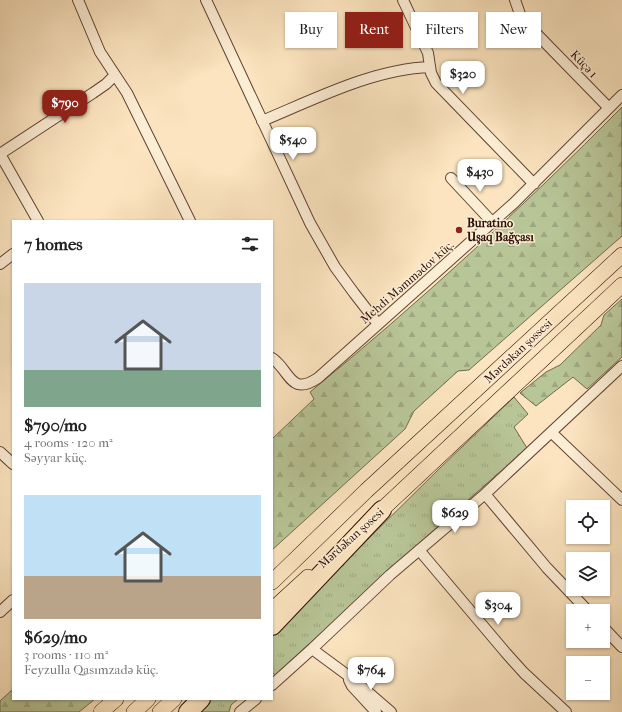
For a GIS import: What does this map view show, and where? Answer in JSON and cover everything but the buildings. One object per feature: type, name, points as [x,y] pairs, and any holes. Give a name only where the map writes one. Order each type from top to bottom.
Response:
[{"type":"highway","points":[[273,625],[382,510]]},
{"type":"highway","points":[[188,712],[200,700]]},
{"type":"main road","name":"Mərdəkan şossesi","points":[[414,447],[622,255]]},
{"type":"main road","name":"Mərdəkan şossesi","points":[[429,464],[622,285]]},
{"type":"main road","name":"Mərdəkan şosesi","points":[[273,581],[414,447]]},
{"type":"main road","name":"Mərdəkan şosesi","points":[[273,609],[382,510],[429,464]]},
{"type":"main road","points":[[273,568],[366,491]]},
{"type":"main road","points":[[101,712],[115,700]]},
{"type":"main road","points":[[134,712],[147,700]]},
{"type":"main road","points":[[160,712],[173,700]]},
{"type":"street","points":[[78,0],[100,52],[127,93],[190,220]]},
{"type":"street","points":[[206,0],[301,205],[325,250],[354,293],[378,324]]},
{"type":"street","points":[[403,0],[428,53],[430,67],[436,83],[534,184]]},
{"type":"street","name":"Küçə 1","points":[[515,0],[526,23],[609,108]]},
{"type":"street","points":[[262,121],[364,79],[411,68],[430,67]]},
{"type":"street","points":[[37,220],[0,154],[93,93],[106,84],[115,75]]},
{"type":"street","name":"Mehdi Məmmədov küç.","points":[[273,359],[290,379],[297,384],[303,385],[310,383],[318,378],[493,223],[622,95]]},
{"type":"street","points":[[451,178],[493,223]]},
{"type":"street","points":[[0,264],[12,255]]},
{"type":"street","points":[[273,684],[390,575],[485,494],[552,433],[622,366]]},
{"type":"street","points":[[552,433],[622,500]]},
{"type":"street","points":[[0,452],[12,463]]},
{"type":"street","points":[[485,494],[547,568],[581,604]]},
{"type":"street","points":[[419,550],[506,653],[566,712]]},
{"type":"street","points":[[0,612],[12,601]]},
{"type":"street","points":[[610,634],[622,647]]},
{"type":"street","points":[[312,649],[369,692],[391,712]]},
{"type":"street","points":[[349,677],[352,686],[376,712]]},
{"type":"street","points":[[240,712],[255,700]]},
{"type":"green space","points":[[622,107],[622,236],[469,370],[458,371],[414,411],[405,429],[273,549],[273,438],[314,399],[310,392],[391,324],[470,254]]},
{"type":"green space","points":[[622,299],[622,357],[587,389],[573,377],[536,406],[520,393],[546,372],[560,365],[601,325],[604,315]]},
{"type":"green space","points":[[514,397],[528,414],[514,427],[527,448],[416,546],[275,675],[273,673],[273,633]]},
{"type":"green space","points":[[12,690],[12,700],[94,700],[79,712],[0,712],[0,701]]},
{"type":"green space","points":[[209,700],[237,700],[231,705],[229,712],[198,712]]},
{"type":"place","name":"Buratino Uşaq Bağçası","points":[[459,230]]}]
